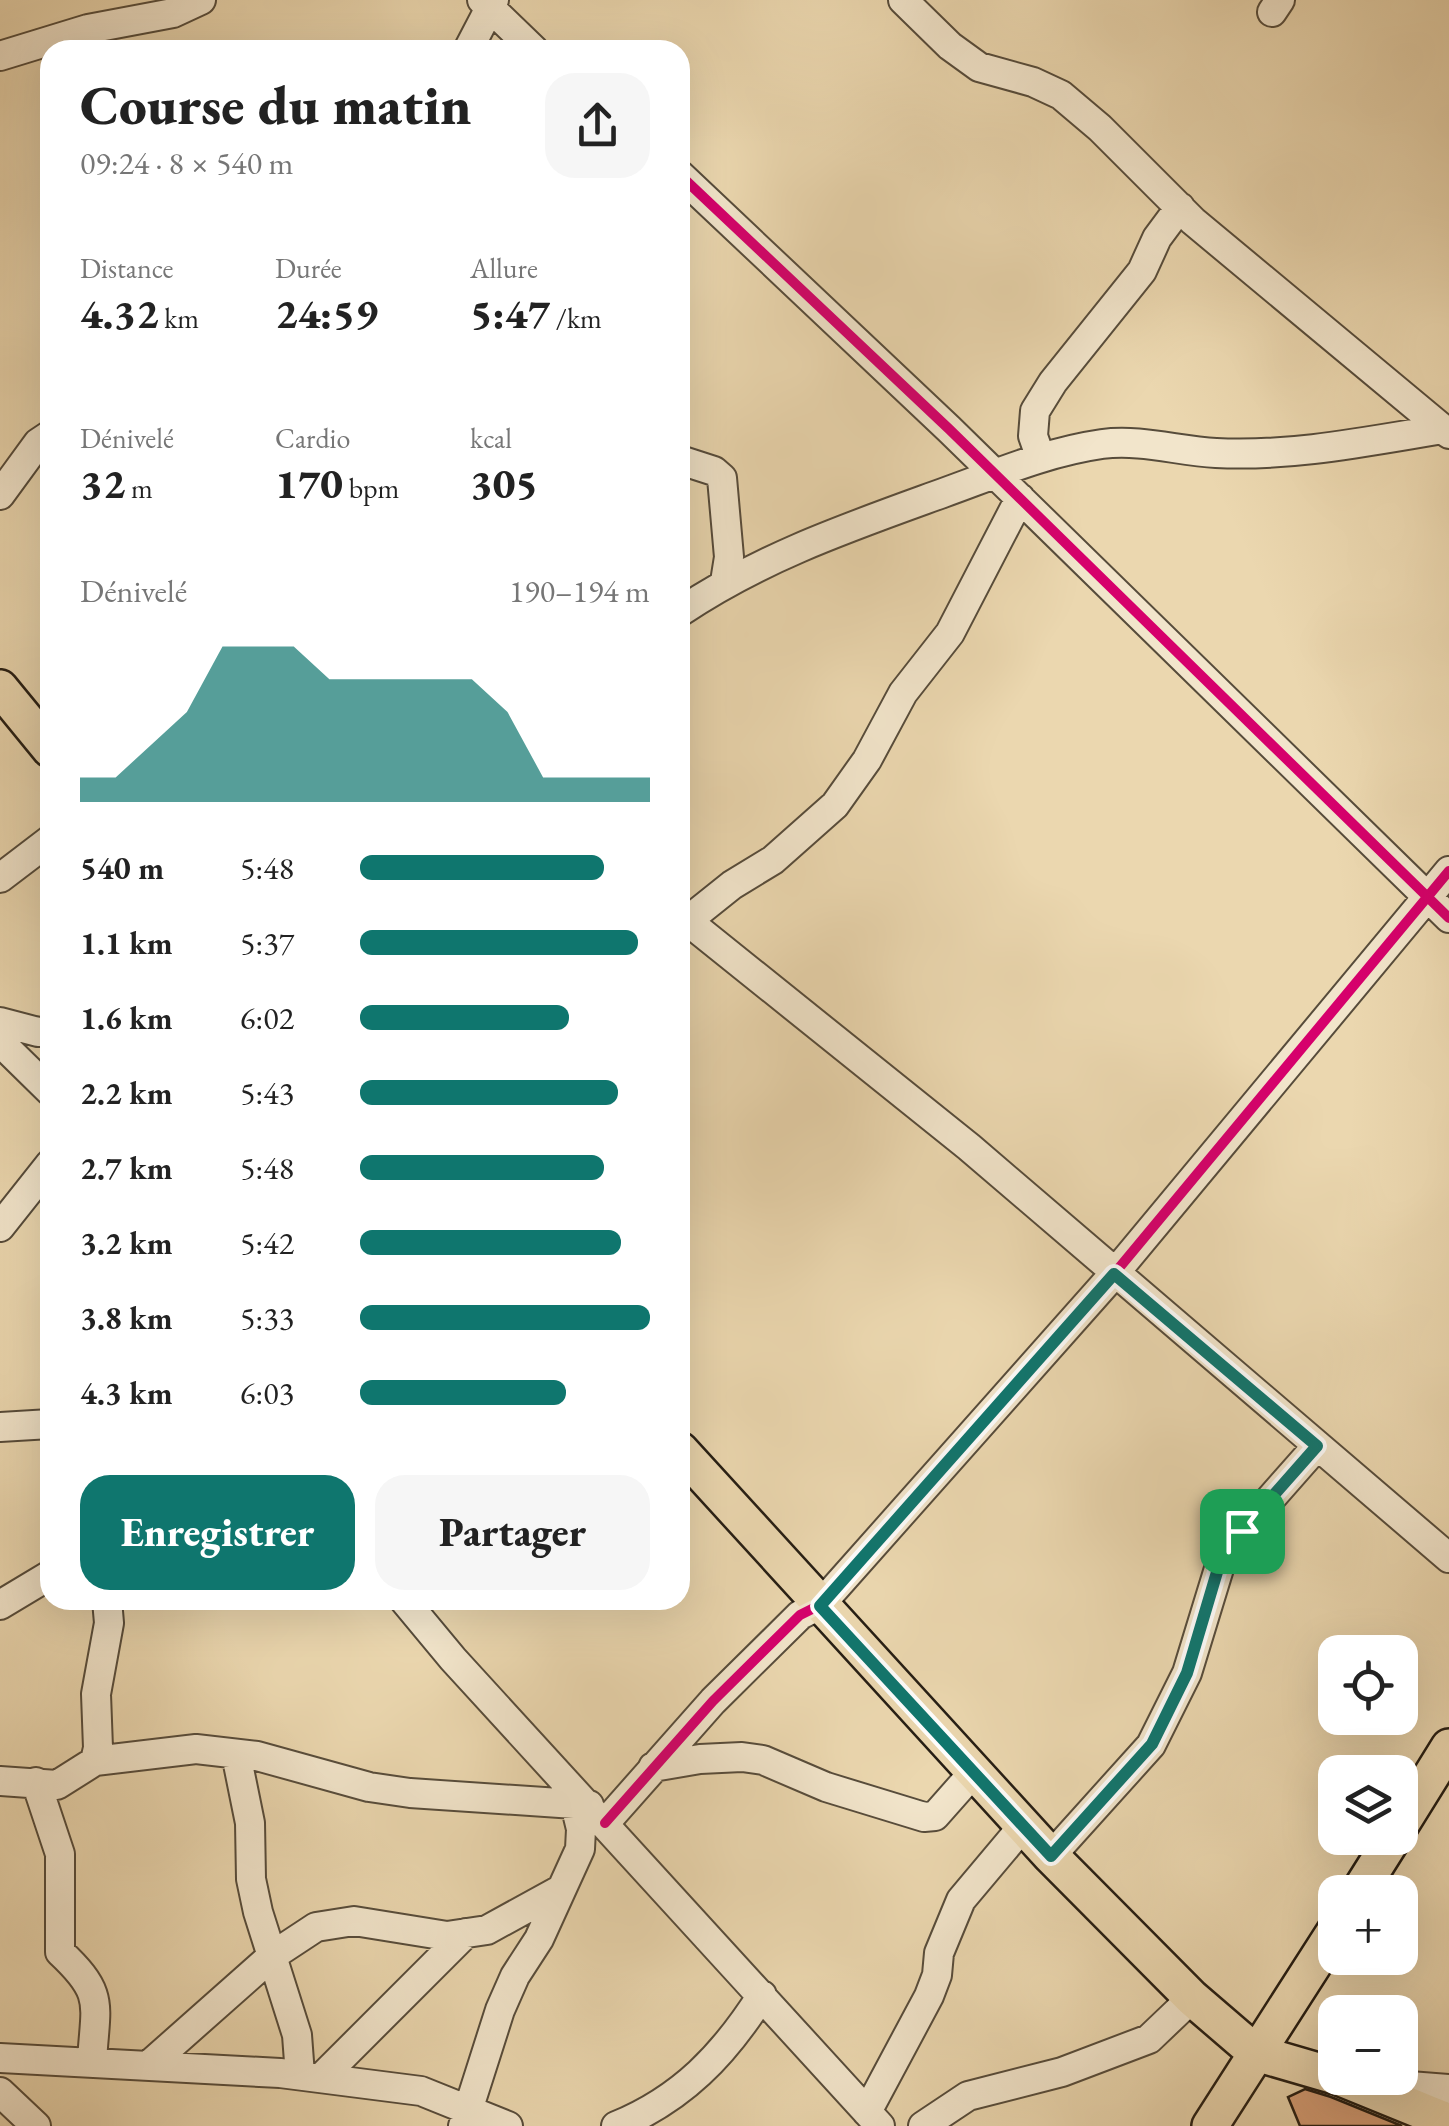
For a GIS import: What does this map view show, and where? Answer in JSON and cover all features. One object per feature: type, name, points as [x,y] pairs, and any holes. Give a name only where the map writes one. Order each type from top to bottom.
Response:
[{"type":"main road","points":[[0,688],[40,736]]},
{"type":"main road","points":[[690,1461],[1051,1856],[1192,1998],[1256,2053],[1318,2071]]},
{"type":"main road","points":[[1418,1797],[1449,1747]]},
{"type":"main road","points":[[1210,2126],[1318,1957]]},
{"type":"main road","points":[[1385,2095],[1449,2122]]},
{"type":"street","points":[[93,40],[201,0]]},
{"type":"street","points":[[904,0],[950,46],[979,67],[1060,94],[1180,208],[1446,432]]},
{"type":"street","points":[[472,40],[488,2],[524,40]]},
{"type":"street","points":[[0,56],[40,49]]},
{"type":"street","points":[[690,185],[1020,498],[1449,918]]},
{"type":"street","points":[[1040,456],[1033,436],[1036,411],[1053,382],[1142,271],[1157,238],[1180,208]]},
{"type":"street","points":[[690,605],[725,582],[814,540],[1040,456],[1105,444],[1144,444],[1216,453],[1272,452],[1446,432]]},
{"type":"street","points":[[0,495],[40,442]]},
{"type":"street","points":[[690,463],[714,471],[722,478],[729,557],[725,582]]},
{"type":"street","points":[[690,914],[773,860],[835,805],[867,760],[903,693],[950,633],[1020,498]]},
{"type":"street","points":[[0,878],[40,848]]},
{"type":"street","points":[[466,2119],[500,2010],[515,1976],[539,1939],[580,1848],[581,1829],[590,1811],[653,1767],[800,1615],[820,1606],[1114,1274],[1449,871]]},
{"type":"street","points":[[690,923],[970,1147],[1449,1558]]},
{"type":"street","points":[[0,1022],[40,1032]]},
{"type":"street","points":[[0,1042],[40,1081]]},
{"type":"street","points":[[0,1226],[40,1176]]},
{"type":"street","points":[[0,1428],[40,1425]]},
{"type":"street","points":[[1051,1856],[1152,1744],[1187,1673],[1220,1562],[1242,1531],[1317,1446]]},
{"type":"street","points":[[0,1605],[40,1581]]},
{"type":"street","points":[[95,1762],[96,1694],[109,1624],[107,1610]]},
{"type":"street","points":[[412,1610],[452,1659],[874,2119],[937,1975],[944,1939],[961,1900],[1024,1825]]},
{"type":"street","points":[[0,1781],[57,1785],[95,1762],[196,1749],[257,1756],[368,1787],[590,1811]]},
{"type":"street","points":[[236,1754],[250,1824],[251,1879],[310,2076]]},
{"type":"street","points":[[653,1767],[700,1759],[763,1760],[826,1787],[924,1817],[935,1816],[974,1772]]},
{"type":"street","points":[[36,1782],[60,1854],[60,1952],[85,1977],[96,1996],[92,2062]]},
{"type":"street","points":[[149,2065],[272,1956],[316,1927],[354,1921],[447,1936],[488,1930],[558,1891]]},
{"type":"street","points":[[310,2076],[466,1933]]},
{"type":"street","points":[[616,2126],[644,2114],[711,2064],[736,2037],[762,1996]]},
{"type":"street","points":[[923,2126],[968,2096],[1062,2072],[1148,2038],[1192,1998]]},
{"type":"street","points":[[0,2058],[310,2076],[421,2091],[466,2119],[508,2126]]},
{"type":"street","points":[[1418,2086],[1449,2089]]},
{"type":"street","points":[[0,2092],[36,2126]]},
{"type":"building","points":[[1305,2089],[1402,2126],[1300,2126],[1288,2097]]},
{"type":"cycle path","points":[[690,184],[949,429],[1449,918]]},
{"type":"cycle path","points":[[605,1823],[713,1701],[800,1615],[820,1605],[1114,1274],[1449,871]]},
{"type":"route","points":[[1114,1274],[1317,1446],[1242,1531],[1220,1562],[1187,1673],[1152,1744],[1051,1856],[820,1606],[1114,1274]]}]
